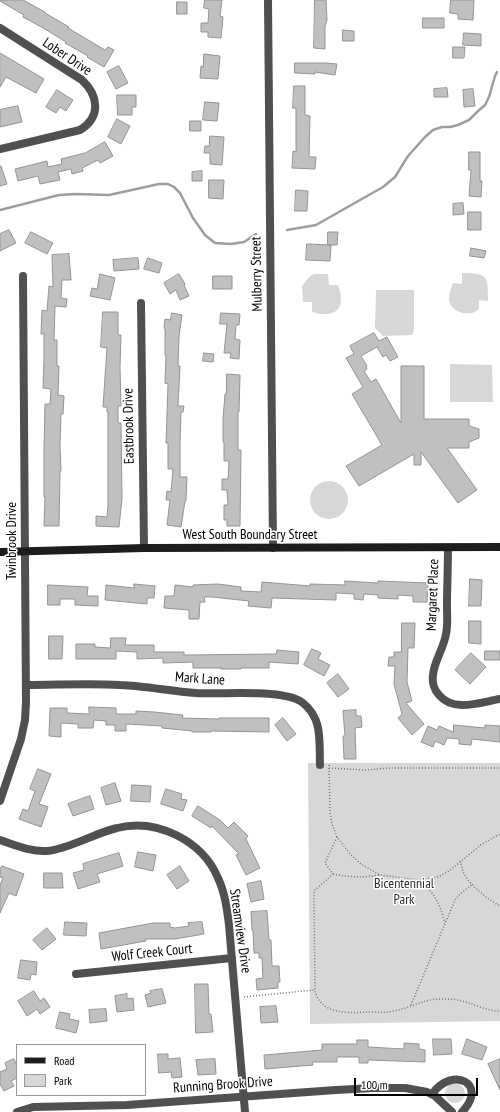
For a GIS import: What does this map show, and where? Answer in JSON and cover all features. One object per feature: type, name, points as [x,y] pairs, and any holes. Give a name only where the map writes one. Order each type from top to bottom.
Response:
[{"type":"street","name":"Mulberry Street","points":[[268,0],[272,548]]},
{"type":"street","name":"Lober Drive","points":[[0,28],[82,80],[92,92],[96,104],[93,116],[86,127],[80,130],[0,150]]},
{"type":"street","name":"Twinbrook Drive","points":[[0,801],[21,739],[24,720],[26,685],[23,276]]},
{"type":"street","name":"Eastbrook Drive","points":[[141,303],[144,548]]},
{"type":"street","name":"West South Boundary Street","points":[[0,552],[144,548],[500,547]]},
{"type":"street","name":"Margaret Place","points":[[448,548],[447,633],[433,674],[435,688],[443,699],[456,705],[468,705],[500,699]]},
{"type":"street","name":"Mark Lane","points":[[26,685],[120,685],[196,693],[272,694],[291,696],[310,708],[317,720],[320,765]]},
{"type":"street","name":"Streamview Drive","points":[[0,840],[26,849],[48,851],[64,847],[117,828],[129,826],[153,827],[176,835],[196,847],[205,855],[218,877],[225,900],[232,958],[245,1112]]},
{"type":"street","name":"Wolf Creek Court","points":[[76,974],[232,958]]},
{"type":"street","points":[[432,1094],[437,1087],[451,1080],[458,1079],[465,1081],[470,1085],[472,1097],[470,1103],[462,1112]]},
{"type":"street","name":"Running Brook Drive","points":[[17,1112],[32,1107],[127,1108],[244,1096],[373,1088],[417,1089],[432,1094],[452,1112]]},
{"type":"path","points":[[329,765],[330,813],[337,837],[351,855],[361,864],[380,874],[419,880],[438,877],[449,871],[482,844],[500,834]]},
{"type":"path","points":[[329,768],[364,770],[391,768],[500,768]]},
{"type":"path","points":[[337,837],[326,863],[333,874],[341,876],[364,877],[380,874]]},
{"type":"path","points":[[460,861],[466,876],[473,884],[500,906]]},
{"type":"path","points":[[333,874],[314,891],[315,990],[322,1003],[328,1008],[339,1012],[392,1012],[411,1005],[438,999],[452,999],[474,1004],[485,1009],[500,1011]]},
{"type":"path","points":[[419,880],[432,891],[441,907],[445,923]]},
{"type":"path","points":[[411,1005],[457,897],[473,884]]},
{"type":"path","points":[[244,997],[315,990]]},
{"type":"green space","points":[[462,273],[482,275],[487,281],[488,301],[479,300],[479,309],[475,312],[461,313],[450,304],[450,291],[453,283],[462,284]]},
{"type":"green space","points":[[314,274],[328,274],[329,285],[338,285],[341,300],[340,306],[333,313],[320,314],[312,312],[312,302],[303,302],[302,286],[310,276]]},
{"type":"green space","points":[[376,290],[414,290],[414,330],[412,335],[383,336],[375,328]]},
{"type":"green space","points":[[450,364],[492,365],[493,402],[450,402]]},
{"type":"green space","points":[[325,481],[333,481],[343,486],[347,493],[347,507],[343,514],[333,519],[325,519],[315,514],[313,511],[310,504],[310,496],[315,486],[318,484]]},
{"type":"green space","name":"Bicentennial Park","points":[[308,763],[500,763],[500,1021],[310,1024]]},
{"type":"green space","points":[[455,1083],[462,1086],[465,1093],[462,1100],[455,1103],[448,1100],[445,1093],[448,1086]]},
{"type":"building","points":[[0,0],[23,0],[45,12],[69,27],[68,28],[105,50],[108,47],[114,50],[104,67],[45,29],[23,17],[24,15]]},
{"type":"building","points":[[205,0],[222,0],[220,16],[223,17],[221,38],[208,37],[208,32],[201,32],[201,23],[208,23],[209,9],[204,8]]},
{"type":"building","points":[[315,0],[326,0],[327,20],[325,26],[325,49],[314,48]]},
{"type":"building","points":[[451,0],[474,0],[473,20],[458,19],[458,14],[450,13]]},
{"type":"building","points":[[177,2],[187,2],[187,14],[177,14]]},
{"type":"building","points":[[423,18],[444,18],[444,28],[423,28]]},
{"type":"building","points":[[343,30],[354,31],[354,41],[343,41]]},
{"type":"building","points":[[464,33],[481,34],[481,46],[463,45]]},
{"type":"building","points":[[453,47],[465,47],[464,58],[453,58]]},
{"type":"building","points":[[0,53],[44,79],[36,93],[6,77],[0,87]]},
{"type":"building","points":[[204,54],[220,56],[218,79],[200,78]]},
{"type":"building","points":[[295,63],[337,64],[335,75],[315,72],[315,74],[295,73]]},
{"type":"building","points":[[119,66],[128,83],[116,89],[107,72]]},
{"type":"building","points":[[294,86],[305,86],[305,115],[310,116],[309,157],[316,157],[315,169],[292,168],[293,151],[296,152],[296,108],[293,108]]},
{"type":"building","points":[[447,88],[448,97],[434,97],[434,89]]},
{"type":"building","points":[[473,89],[475,106],[464,107],[463,90]]},
{"type":"building","points":[[57,90],[73,100],[66,111],[60,107],[56,113],[46,107]]},
{"type":"building","points":[[117,95],[136,95],[136,107],[132,107],[132,115],[118,115]]},
{"type":"building","points":[[205,102],[219,103],[217,121],[203,120]]},
{"type":"building","points":[[18,106],[22,122],[0,127],[0,110]]},
{"type":"building","points":[[117,119],[130,126],[121,144],[108,137]]},
{"type":"building","points":[[190,121],[201,121],[201,131],[190,131]]},
{"type":"building","points":[[210,136],[224,137],[222,165],[210,164],[210,153],[204,153],[205,146],[209,146]]},
{"type":"building","points":[[105,142],[113,156],[100,163],[98,160],[82,168],[83,171],[72,174],[71,169],[58,172],[60,180],[40,184],[38,176],[18,181],[15,169],[47,161],[48,167],[62,164],[61,159],[85,153]]},
{"type":"building","points":[[469,152],[480,152],[480,181],[482,181],[481,197],[469,196],[471,170],[469,170]]},
{"type":"building","points":[[0,166],[7,184],[0,186]]},
{"type":"building","points":[[202,171],[202,181],[192,181],[192,172]]},
{"type":"building","points":[[209,180],[224,180],[223,199],[209,198]]},
{"type":"building","points":[[296,190],[308,191],[307,211],[295,211]]},
{"type":"building","points":[[463,203],[464,214],[453,215],[453,204]]},
{"type":"building","points":[[468,212],[481,212],[481,230],[468,230]]},
{"type":"building","points":[[9,230],[16,243],[0,251],[0,234]]},
{"type":"building","points":[[31,232],[53,243],[47,254],[25,243]]},
{"type":"building","points":[[328,232],[338,232],[337,245],[328,245]]},
{"type":"building","points":[[307,244],[331,245],[330,261],[306,260]]},
{"type":"building","points":[[471,248],[486,251],[484,258],[470,256]]},
{"type":"building","points":[[69,254],[71,280],[62,280],[61,298],[67,299],[66,307],[55,306],[54,340],[57,340],[57,366],[59,366],[58,395],[64,396],[63,414],[61,414],[59,526],[44,526],[45,404],[50,404],[51,389],[43,388],[44,334],[41,334],[42,310],[47,311],[49,286],[53,287],[52,255]]},
{"type":"building","points":[[138,258],[139,269],[114,271],[113,260]]},
{"type":"building","points":[[148,258],[162,263],[159,273],[144,269]]},
{"type":"building","points":[[100,274],[115,278],[110,300],[90,296],[92,288],[97,289]]},
{"type":"building","points":[[179,274],[185,284],[184,285],[189,296],[180,300],[176,290],[170,294],[164,283]]},
{"type":"building","points":[[213,276],[232,276],[232,289],[213,289]]},
{"type":"building","points":[[103,312],[118,312],[118,335],[121,335],[121,406],[118,406],[118,423],[121,423],[122,499],[119,527],[96,526],[96,516],[107,517],[108,505],[108,412],[107,407],[103,407],[107,348],[101,347]]},
{"type":"building","points":[[172,313],[182,315],[179,336],[178,366],[180,366],[178,406],[184,406],[183,412],[181,412],[180,477],[187,477],[186,501],[181,527],[167,525],[170,500],[166,500],[167,491],[171,492],[173,469],[168,469],[168,443],[166,443],[168,384],[165,383],[166,355],[164,328],[165,319],[170,320]]},
{"type":"building","points":[[221,313],[240,314],[239,325],[236,325],[235,339],[240,340],[239,359],[230,358],[231,353],[224,353],[227,324],[220,324]]},
{"type":"building","points":[[374,333],[379,341],[387,337],[398,357],[390,361],[386,355],[383,357],[377,347],[361,356],[367,366],[367,369],[364,371],[371,382],[376,379],[401,423],[401,366],[424,366],[424,419],[469,419],[469,426],[479,429],[479,438],[469,442],[469,448],[447,448],[477,490],[458,503],[421,452],[421,465],[414,465],[414,454],[359,486],[346,466],[382,445],[352,394],[363,387],[346,358],[354,354],[350,346]]},
{"type":"building","points":[[204,353],[214,354],[213,362],[203,361]]},
{"type":"building","points":[[227,374],[240,375],[238,450],[241,450],[240,526],[227,526],[227,520],[224,520],[224,505],[228,505],[227,490],[222,490],[222,479],[228,479],[229,461],[224,461],[223,442],[223,419]]},
{"type":"building","points":[[470,579],[482,580],[481,606],[469,606]]},
{"type":"building","points":[[345,581],[378,583],[378,581],[428,583],[427,602],[413,602],[413,596],[398,595],[398,599],[378,598],[378,595],[364,594],[363,600],[354,599],[354,594],[336,593],[336,600],[272,598],[271,608],[248,606],[249,601],[204,597],[205,602],[200,602],[199,619],[189,619],[189,610],[164,608],[165,596],[174,596],[175,585],[193,587],[193,585],[218,584],[241,587],[241,591],[261,592],[262,582],[310,586],[310,584],[345,585]]},
{"type":"building","points":[[134,584],[155,586],[154,598],[147,598],[147,604],[105,600],[106,585],[134,588]]},
{"type":"building","points":[[48,585],[88,587],[87,596],[98,596],[98,606],[75,605],[75,599],[60,599],[60,605],[48,605]]},
{"type":"building","points":[[469,621],[481,621],[481,644],[469,643]]},
{"type":"building","points":[[402,623],[415,623],[414,648],[408,648],[407,682],[412,701],[406,703],[424,724],[412,735],[398,718],[402,714],[394,684],[395,666],[388,666],[389,657],[394,657],[394,652],[401,652]]},
{"type":"building","points":[[49,636],[63,636],[62,659],[49,659]]},
{"type":"building","points":[[111,638],[126,638],[125,645],[154,645],[154,652],[184,652],[184,655],[276,654],[277,650],[299,652],[298,664],[269,662],[269,668],[193,668],[193,662],[163,663],[163,658],[137,659],[137,652],[116,651],[116,659],[76,659],[76,644],[95,644],[95,647],[110,648]]},
{"type":"building","points":[[312,649],[321,653],[318,659],[330,665],[324,676],[304,665]]},
{"type":"building","points":[[485,651],[500,651],[500,660],[485,660]]},
{"type":"building","points":[[471,653],[486,667],[470,684],[455,670]]},
{"type":"building","points":[[338,674],[349,689],[338,697],[327,683]]},
{"type":"building","points":[[89,707],[116,708],[116,714],[136,714],[136,711],[183,715],[182,718],[269,718],[269,732],[192,732],[162,728],[162,726],[126,724],[126,731],[115,731],[115,725],[106,725],[106,721],[94,720],[93,728],[78,728],[78,724],[61,723],[61,737],[49,736],[50,708],[67,708],[67,713],[89,714]]},
{"type":"building","points":[[356,710],[356,716],[361,716],[362,727],[355,728],[356,759],[344,759],[343,736],[345,736],[343,711]]},
{"type":"building","points":[[283,718],[296,734],[287,741],[275,725]]},
{"type":"building","points":[[454,725],[485,728],[485,725],[500,726],[500,742],[472,739],[471,745],[459,744],[459,739],[447,738],[444,745],[435,741],[433,747],[421,742],[428,726],[437,730],[439,726],[453,732]]},
{"type":"building","points":[[38,769],[51,774],[39,804],[48,807],[41,827],[19,819],[23,809],[28,811],[35,791],[30,789]]},
{"type":"building","points":[[115,783],[121,801],[106,805],[101,788]]},
{"type":"building","points":[[132,785],[151,786],[150,802],[131,801]]},
{"type":"building","points":[[166,789],[182,794],[181,799],[187,800],[183,811],[161,804]]},
{"type":"building","points":[[90,796],[94,809],[73,816],[68,804]]},
{"type":"building","points":[[198,806],[220,820],[228,828],[234,822],[248,836],[246,839],[260,868],[246,875],[236,855],[239,854],[212,826],[211,828],[192,816]]},
{"type":"building","points":[[138,852],[156,855],[153,871],[135,867]]},
{"type":"building","points":[[119,853],[123,866],[97,874],[100,882],[78,889],[73,873],[84,870],[83,864]]},
{"type":"building","points":[[2,866],[24,874],[16,896],[9,893],[0,913],[0,885],[3,878],[0,877],[0,870]]},
{"type":"building","points":[[180,866],[189,881],[177,889],[167,875]]},
{"type":"building","points":[[44,873],[62,873],[63,888],[44,888]]},
{"type":"building","points":[[261,881],[264,899],[251,902],[247,884]]},
{"type":"building","points":[[267,911],[269,940],[271,940],[272,966],[279,966],[280,982],[278,982],[278,988],[257,990],[256,979],[263,978],[262,958],[259,958],[259,953],[254,953],[251,912]]},
{"type":"building","points":[[65,922],[87,923],[86,936],[64,935]]},
{"type":"building","points":[[202,922],[204,934],[175,939],[145,939],[146,941],[101,949],[99,933],[153,923],[170,923],[170,927],[175,928],[189,926],[188,923]]},
{"type":"building","points":[[47,928],[56,939],[42,950],[33,940]]},
{"type":"building","points":[[21,960],[37,962],[36,975],[31,974],[30,980],[18,978]]},
{"type":"building","points":[[195,984],[208,984],[209,1014],[211,1014],[213,1032],[196,1033]]},
{"type":"building","points":[[162,989],[166,1003],[148,1007],[145,995],[151,993],[150,991]]},
{"type":"building","points":[[34,991],[40,1001],[44,998],[50,1007],[40,1014],[37,1009],[27,1016],[18,1001]]},
{"type":"building","points":[[127,994],[127,999],[133,998],[134,1010],[117,1012],[115,996]]},
{"type":"building","points":[[276,1006],[278,1022],[261,1023],[260,1007]]},
{"type":"building","points":[[106,1009],[107,1021],[90,1023],[89,1010]]},
{"type":"building","points":[[60,1012],[70,1014],[69,1019],[79,1021],[76,1033],[56,1028]]},
{"type":"building","points":[[433,1039],[451,1039],[452,1054],[434,1055]]},
{"type":"building","points":[[467,1039],[487,1047],[482,1060],[462,1054]]},
{"type":"building","points":[[357,1040],[368,1040],[368,1047],[404,1049],[404,1043],[419,1044],[419,1049],[425,1050],[425,1062],[368,1060],[368,1063],[359,1063],[359,1057],[337,1057],[337,1062],[312,1062],[313,1065],[265,1069],[264,1055],[322,1050],[322,1044],[357,1044]]},
{"type":"building","points":[[158,1054],[168,1054],[168,1059],[180,1058],[182,1077],[172,1078],[171,1072],[159,1073]]},
{"type":"building","points":[[14,1059],[16,1064],[16,1078],[11,1081],[14,1086],[4,1091],[0,1084],[0,1072],[7,1069],[5,1063]]},
{"type":"building","points":[[215,1059],[216,1074],[198,1075],[196,1060]]},
{"type":"building","points":[[500,1059],[500,1090],[488,1064]]},
{"type":"waterway","points":[[287,230],[316,225],[383,187],[395,177],[408,156],[433,130],[458,125],[469,120],[485,105],[497,72]]},
{"type":"waterway","points":[[0,210],[59,195],[109,195],[159,184],[168,184],[180,193],[193,218],[205,235],[215,243],[231,244],[244,242],[256,234]]}]
